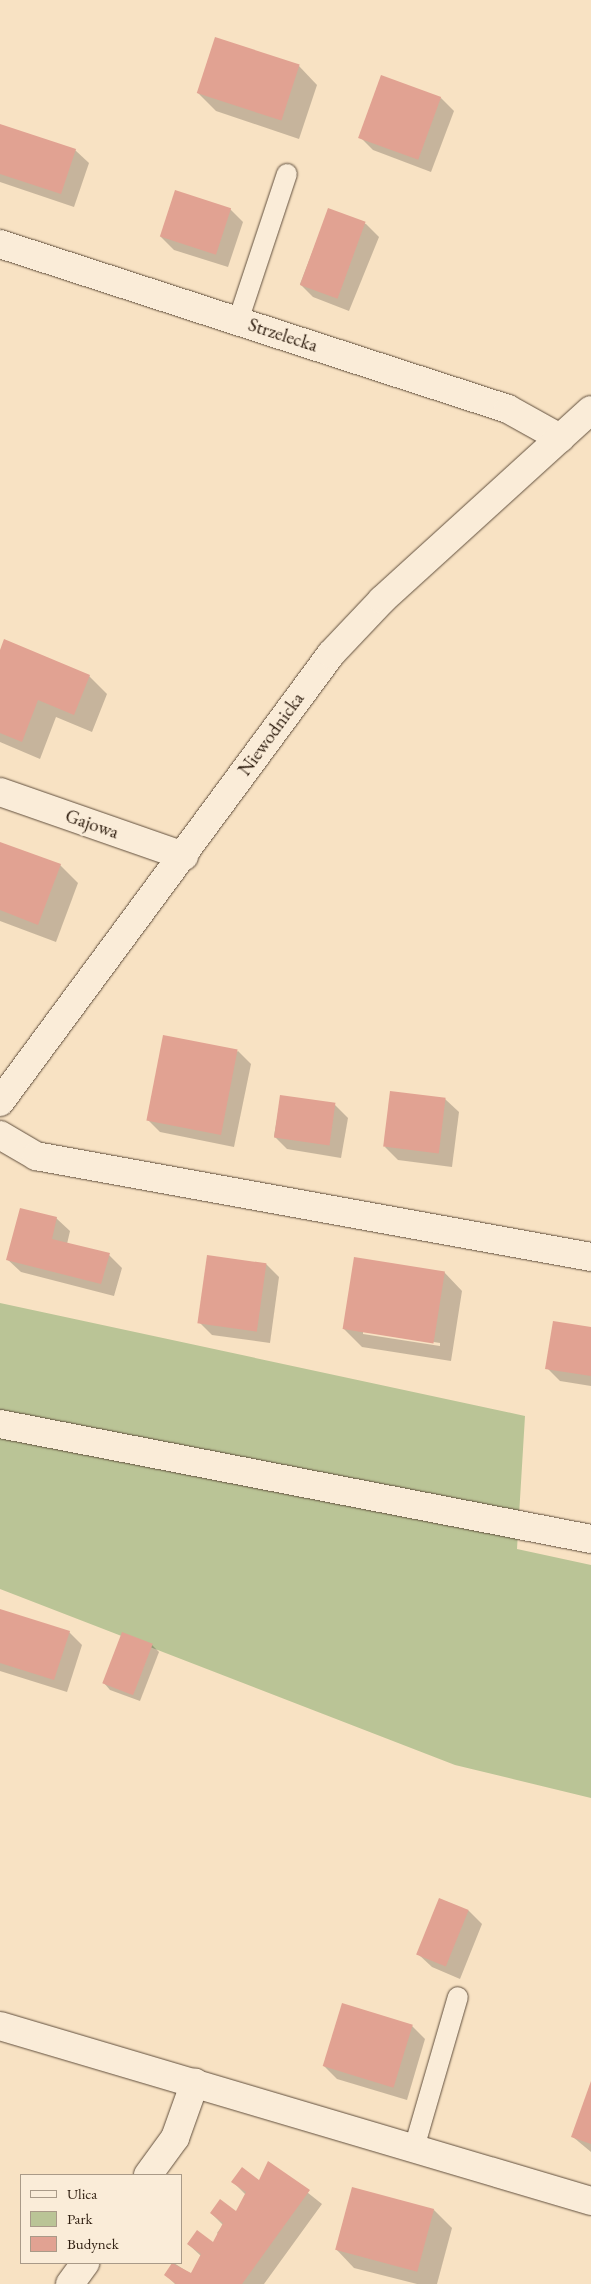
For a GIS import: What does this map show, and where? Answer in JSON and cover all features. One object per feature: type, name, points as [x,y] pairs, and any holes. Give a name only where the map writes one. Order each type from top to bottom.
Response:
[{"type":"street","name":"Strzelecka","points":[[0,244],[508,409],[560,438]]},
{"type":"street","name":"Niewodnicka","points":[[0,1102],[184,856],[283,715],[331,654],[382,600],[591,410]]},
{"type":"street","name":"Gajowa","points":[[0,792],[184,856]]},
{"type":"street","points":[[0,1135],[36,1156],[591,1257]]},
{"type":"street","points":[[0,1424],[591,1539]]},
{"type":"street","points":[[0,2026],[195,2082],[591,2201]]},
{"type":"street","points":[[149,2174],[175,2138],[195,2082]]},
{"type":"street","points":[[70,2284],[84,2264]]},
{"type":"lane","points":[[238,321],[287,174]]},
{"type":"lane","points":[[414,2148],[458,1997]]},
{"type":"green space","points":[[0,1303],[525,1416],[517,1549],[591,1565],[591,1798],[455,1765],[0,1589]]},
{"type":"building","points":[[215,37],[300,65],[281,121],[197,93]]},
{"type":"building","points":[[381,75],[441,97],[418,160],[358,138]]},
{"type":"building","points":[[0,124],[76,149],[61,194],[0,174]]},
{"type":"building","points":[[175,190],[231,208],[216,255],[160,237]]},
{"type":"building","points":[[328,208],[366,222],[338,299],[300,285]]},
{"type":"building","points":[[4,639],[90,675],[74,715],[38,700],[22,742],[0,733],[0,650]]},
{"type":"building","points":[[0,842],[61,864],[38,925],[0,910]]},
{"type":"building","points":[[163,1035],[238,1050],[221,1135],[146,1120]]},
{"type":"building","points":[[390,1091],[446,1098],[439,1153],[383,1147]]},
{"type":"building","points":[[280,1095],[335,1103],[329,1145],[274,1138]]},
{"type":"building","points":[[20,1208],[57,1217],[52,1239],[110,1253],[101,1284],[6,1260]]},
{"type":"building","points":[[207,1255],[266,1263],[257,1332],[197,1323]]},
{"type":"building","points":[[354,1257],[445,1271],[433,1343],[343,1329]]},
{"type":"building","points":[[553,1321],[591,1327],[591,1376],[545,1369]]},
{"type":"building","points":[[0,1609],[70,1631],[54,1680],[0,1663]]},
{"type":"building","points":[[122,1632],[153,1644],[133,1695],[102,1683]]},
{"type":"building","points":[[439,1898],[469,1910],[446,1967],[416,1955]]},
{"type":"building","points":[[342,2003],[413,2025],[393,2088],[323,2066]]},
{"type":"building","points":[[591,2081],[591,2144],[571,2137]]},
{"type":"building","points":[[268,2161],[310,2190],[242,2284],[176,2284],[164,2275],[171,2264],[191,2273],[201,2254],[187,2244],[197,2230],[213,2242],[223,2223],[210,2213],[220,2199],[236,2211],[246,2192],[231,2182],[242,2167],[259,2180]]},
{"type":"building","points":[[352,2187],[434,2209],[417,2272],[335,2250]]}]
